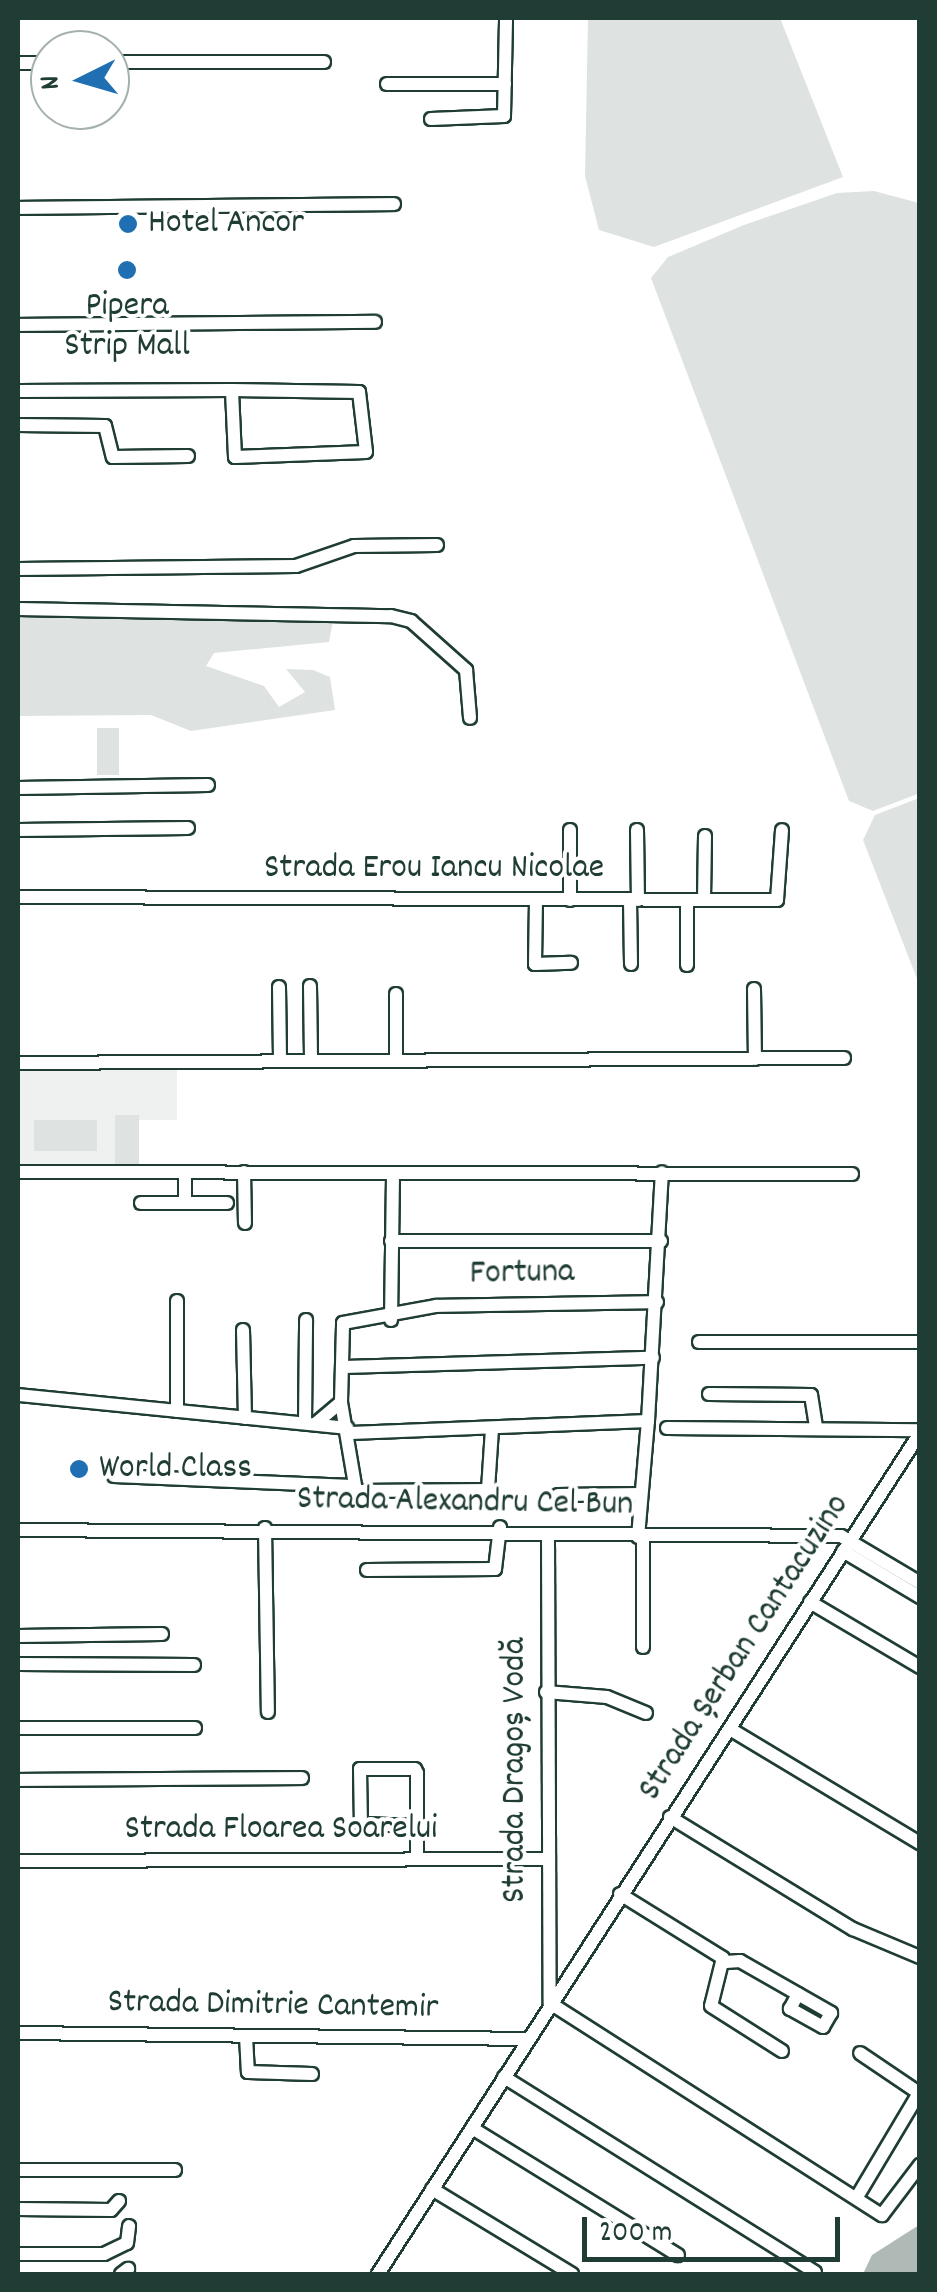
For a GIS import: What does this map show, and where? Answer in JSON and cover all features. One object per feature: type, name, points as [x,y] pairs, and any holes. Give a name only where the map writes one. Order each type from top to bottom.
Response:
[{"type":"street","points":[[432,120],[501,118],[506,18]]},
{"type":"street","points":[[130,62],[324,62]]},
{"type":"street","points":[[387,84],[505,84]]},
{"type":"street","points":[[18,208],[394,204]]},
{"type":"street","points":[[18,325],[375,322]]},
{"type":"street","points":[[18,391],[232,390],[363,394],[366,452],[235,457],[232,390]]},
{"type":"street","points":[[18,425],[105,426],[113,457],[188,456]]},
{"type":"street","points":[[18,568],[296,566],[354,546],[437,545]]},
{"type":"street","points":[[18,609],[411,621],[466,670],[470,718]]},
{"type":"street","points":[[18,788],[208,785]]},
{"type":"street","points":[[18,830],[188,828]]},
{"type":"street","points":[[570,830],[570,900]]},
{"type":"street","points":[[631,964],[637,830]]},
{"type":"street","name":"Strada Erou Iancu Nicolae","points":[[18,896],[781,898],[782,830]]},
{"type":"street","points":[[704,900],[705,836]]},
{"type":"street","points":[[536,900],[535,964],[572,963]]},
{"type":"street","points":[[687,900],[687,965]]},
{"type":"street","points":[[310,986],[311,1061]]},
{"type":"street","points":[[279,988],[280,1061]]},
{"type":"street","points":[[754,989],[755,1059]]},
{"type":"street","points":[[396,994],[396,1061]]},
{"type":"street","points":[[18,1063],[844,1058]]},
{"type":"street","points":[[18,1172],[852,1174]]},
{"type":"street","points":[[185,1172],[185,1203]]},
{"type":"street","points":[[244,1172],[245,1223]]},
{"type":"street","points":[[643,1647],[641,1494],[661,1241],[662,1172]]},
{"type":"street","points":[[391,1320],[392,1174]]},
{"type":"street","points":[[141,1202],[227,1203]]},
{"type":"street","points":[[391,1241],[661,1241]]},
{"type":"street","points":[[176,1301],[177,1411]]},
{"type":"street","name":"Fortuna","points":[[342,1367],[343,1323],[391,1320],[436,1306],[657,1302]]},
{"type":"street","points":[[306,1320],[310,1424]]},
{"type":"street","points":[[243,1330],[245,1418]]},
{"type":"street","points":[[700,1342],[920,1342]]},
{"type":"street","points":[[352,1486],[349,1430],[341,1402],[342,1367],[653,1358]]},
{"type":"street","points":[[709,1394],[810,1395],[816,1427]]},
{"type":"street","points":[[18,1395],[349,1430],[492,1429],[648,1421]]},
{"type":"street","points":[[310,1424],[341,1402]]},
{"type":"street","points":[[667,1428],[816,1427],[920,1432]]},
{"type":"street","points":[[114,1476],[488,1490],[492,1429]]},
{"type":"street","name":"Strada Șerban Cantacuzino","points":[[378,2274],[670,1817],[734,1731],[810,1602],[920,1432]]},
{"type":"street","points":[[558,1495],[641,1494]]},
{"type":"street","points":[[368,1570],[495,1569],[500,1527]]},
{"type":"street","name":"Strada Alexandru Cel Bun","points":[[18,1530],[500,1527],[548,1538],[640,1537],[847,1546]]},
{"type":"street","points":[[265,1528],[268,1712]]},
{"type":"street","name":"Strada Dragoș Vodă","points":[[548,1538],[546,1859],[550,2002]]},
{"type":"street","points":[[847,1546],[920,1584]]},
{"type":"street","points":[[847,1546],[920,1597]]},
{"type":"street","points":[[810,1602],[920,1668]]},
{"type":"street","points":[[18,1636],[162,1634]]},
{"type":"street","points":[[18,1664],[194,1664]]},
{"type":"street","points":[[546,1692],[607,1697],[646,1713]]},
{"type":"street","points":[[18,1728],[195,1728]]},
{"type":"street","points":[[734,1731],[920,1843]]},
{"type":"street","points":[[417,1826],[360,1824],[360,1769],[415,1769],[417,1826],[417,1859]]},
{"type":"street","points":[[18,1780],[302,1778]]},
{"type":"street","points":[[670,1817],[853,1929],[920,1957]]},
{"type":"street","name":"Strada Floarea Soarelui","points":[[18,1861],[546,1859]]},
{"type":"street","points":[[620,1894],[726,1962],[740,1960],[798,1994]]},
{"type":"street","points":[[726,1962],[711,2006],[782,2051]]},
{"type":"street","points":[[550,2002],[885,2216],[920,2165]]},
{"type":"street","name":"Strada Dimitrie Cantemir","points":[[18,2033],[528,2039]]},
{"type":"street","points":[[246,2036],[248,2072],[312,2074]]},
{"type":"street","points":[[858,2196],[918,2097],[860,2053]]},
{"type":"street","points":[[504,2077],[815,2272]]},
{"type":"street","points":[[472,2128],[678,2255]]},
{"type":"street","points":[[18,2170],[175,2170]]},
{"type":"street","points":[[432,2188],[572,2274]]},
{"type":"street","points":[[18,2209],[111,2210],[120,2201]]},
{"type":"street","points":[[18,2254],[104,2254],[127,2244],[129,2226]]},
{"type":"shaded area","points":[[588,18],[780,18],[843,177],[654,247],[599,230],[585,176]]},
{"type":"shaded area","points":[[874,191],[919,203],[920,793],[873,811],[849,801],[651,278],[668,257],[744,225],[837,193]]},
{"type":"shaded area","points":[[18,611],[333,621],[329,642],[214,653],[206,666],[264,686],[279,707],[305,692],[286,669],[313,670],[330,677],[335,710],[191,731],[151,715],[18,716]]},
{"type":"shaded area","points":[[97,728],[119,728],[119,775],[97,775]]},
{"type":"shaded area","points":[[919,798],[919,984],[863,840],[875,815]]},
{"type":"shaded area","points":[[177,1067],[177,1120],[139,1120],[139,1169],[18,1169],[18,1068]]},
{"type":"shaded area","points":[[115,1115],[139,1115],[139,1169],[115,1169]]},
{"type":"shaded area","points":[[34,1120],[97,1120],[97,1151],[34,1151]]},
{"type":"shaded area","points":[[919,2225],[919,2274],[863,2274],[872,2255]]},
{"type":"place","name":"Hotel Ancor","points":[[128,224]]},
{"type":"place","name":"Pipera Strip Mall","points":[[127,270]]},
{"type":"place","name":"World Class","points":[[79,1469]]}]
